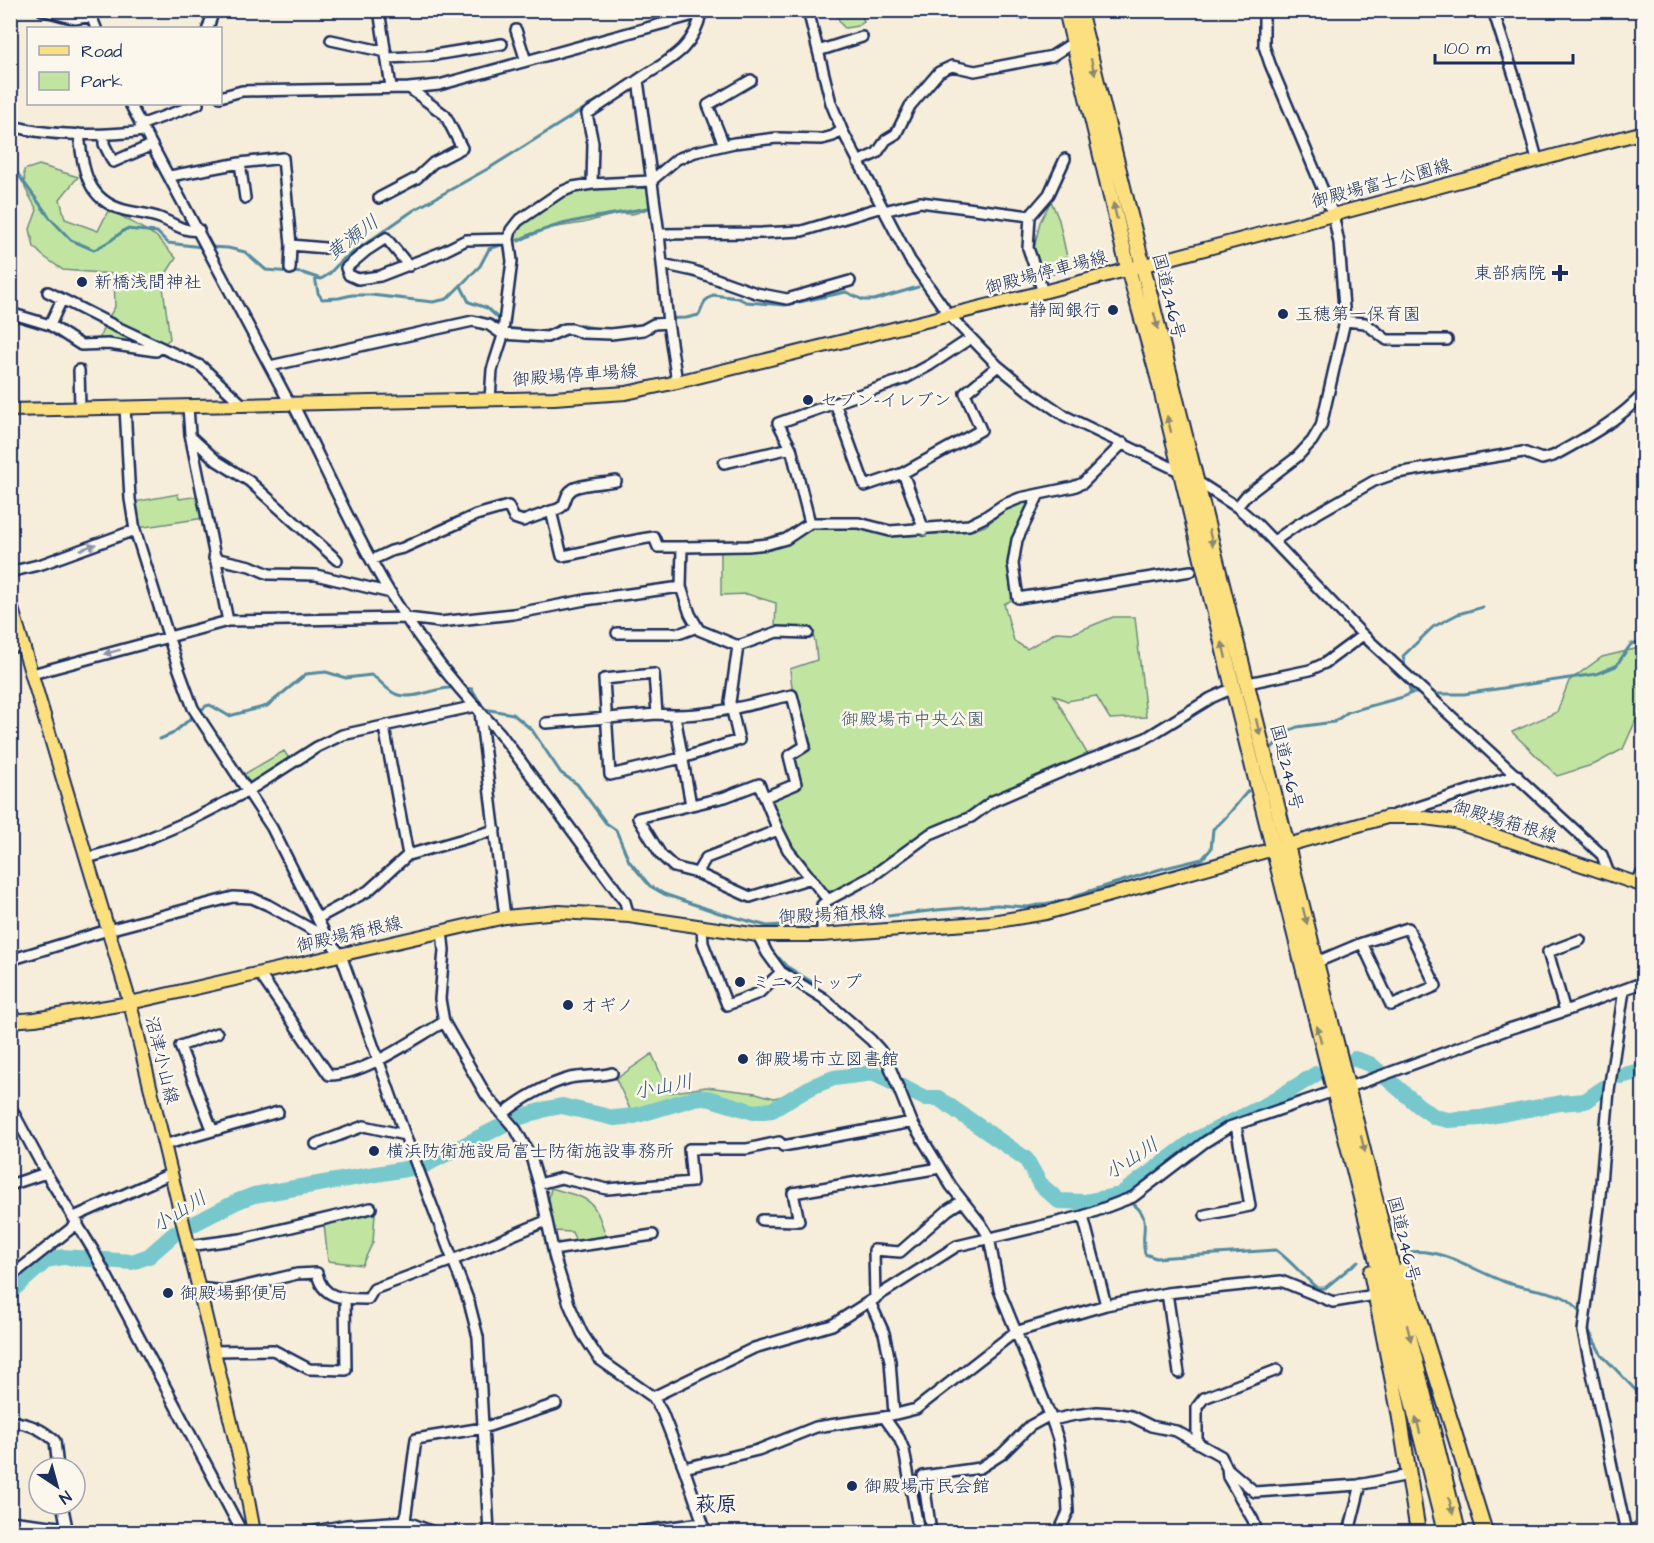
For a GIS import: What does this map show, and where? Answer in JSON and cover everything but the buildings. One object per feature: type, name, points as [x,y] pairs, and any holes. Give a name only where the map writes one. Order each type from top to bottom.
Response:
[{"type":"highway","name":"国道246号","points":[[1066,10],[1135,266],[1197,481],[1248,683],[1280,847],[1334,1091],[1377,1231]]},
{"type":"highway","name":"国道246号","points":[[1079,10],[1181,472],[1233,688],[1317,962],[1348,1087],[1377,1231],[1438,1480],[1458,1533]]},
{"type":"highway","points":[[1418,1532],[1395,1389],[1368,1251],[1377,1231],[1390,1238],[1420,1323],[1485,1533]]},
{"type":"highway","points":[[1458,1447],[1476,1533]]},
{"type":"highway","name":"国道246号","points":[[1438,1480],[1444,1533]]},
{"type":"highway","points":[[1632,1533],[1644,1530]]},
{"type":"main road","name":"御殿場富士公園線","points":[[1135,266],[1644,132]]},
{"type":"main road","name":"御殿場停車場線","points":[[10,410],[554,398],[626,393],[1043,292],[1135,266]]},
{"type":"main road","name":"沼津小山線","points":[[10,602],[130,1003],[242,1468],[254,1533]]},
{"type":"main road","name":"御殿場箱根線","points":[[10,1021],[130,1003],[505,917],[559,912],[629,916],[758,935],[822,934],[992,922],[1046,914],[1388,817],[1418,817],[1455,822],[1639,884]]},
{"type":"street","points":[[42,10],[75,19],[89,13],[96,27]]},
{"type":"street","points":[[207,27],[214,10]]},
{"type":"street","points":[[379,10],[391,87]]},
{"type":"street","points":[[222,96],[242,91],[409,88],[439,85],[712,10]]},
{"type":"street","points":[[808,10],[831,103],[842,130],[910,260],[949,315],[998,366],[1065,416],[1181,472],[1237,507],[1267,533],[1363,635],[1602,855],[1609,874]]},
{"type":"street","points":[[1237,507],[1246,496],[1298,457],[1321,426],[1345,321],[1339,243],[1333,214],[1270,64],[1264,46],[1264,10]]},
{"type":"street","points":[[1493,10],[1537,159]]},
{"type":"street","points":[[592,184],[593,143],[587,114],[680,52],[698,28],[701,13]]},
{"type":"street","points":[[516,30],[526,61]]},
{"type":"street","points":[[818,51],[862,37]]},
{"type":"street","points":[[331,40],[387,55],[428,56],[502,44]]},
{"type":"street","points":[[858,162],[877,153],[886,140],[896,134],[910,106],[939,72],[952,66],[975,71],[1052,56],[1074,42]]},
{"type":"street","points":[[638,80],[677,382]]},
{"type":"street","points":[[724,145],[708,105],[751,80]]},
{"type":"street","points":[[379,198],[417,178],[433,163],[462,148],[445,115],[409,88]]},
{"type":"street","points":[[130,105],[391,593],[425,645],[499,732],[625,902],[629,916]]},
{"type":"street","points":[[10,125],[25,130],[104,135],[142,128],[196,105]]},
{"type":"street","points":[[490,399],[492,370],[503,327],[512,261],[509,239],[511,230],[518,221],[559,193],[573,187],[651,181],[678,159],[695,152],[724,145],[777,138],[822,139],[842,130]]},
{"type":"street","points":[[79,134],[83,167],[89,184],[104,203],[123,210],[159,217],[190,232],[199,230]]},
{"type":"street","points":[[104,135],[104,144],[113,162],[152,145]]},
{"type":"street","points":[[170,176],[240,163],[283,158],[291,245],[290,269]]},
{"type":"street","points":[[1043,292],[1028,248],[1030,216],[1049,194],[1065,159]]},
{"type":"street","points":[[240,163],[245,198]]},
{"type":"street","points":[[659,234],[762,234],[802,231],[883,209],[920,202],[1030,216]]},
{"type":"street","points":[[409,266],[386,238],[346,268],[350,275],[358,279],[380,276],[409,266],[465,240],[509,239]]},
{"type":"street","points":[[291,245],[325,248]]},
{"type":"street","points":[[662,264],[756,293],[787,299],[850,281]]},
{"type":"street","points":[[48,291],[201,366],[244,406]]},
{"type":"street","points":[[50,325],[62,299]]},
{"type":"street","points":[[10,313],[50,325],[81,345],[108,344],[156,351],[160,347]]},
{"type":"street","points":[[270,366],[472,321],[547,337],[559,331],[572,329],[582,333],[611,334],[643,330],[668,319]]},
{"type":"street","points":[[1345,321],[1365,323],[1387,340],[1447,340]]},
{"type":"street","points":[[810,523],[791,448],[778,423],[904,379],[971,338]]},
{"type":"street","points":[[835,403],[865,486],[903,473],[981,430],[965,393],[998,366]]},
{"type":"street","points":[[79,370],[80,408]]},
{"type":"street","points":[[1274,541],[1297,525],[1374,481],[1397,473],[1523,452],[1542,459],[1553,456],[1624,413],[1644,393]]},
{"type":"street","points":[[125,407],[130,499],[135,530],[168,637],[194,708],[272,828],[327,938],[341,955],[405,1135],[469,1302],[478,1337],[489,1533]]},
{"type":"street","points":[[188,407],[191,437],[228,621]]},
{"type":"street","points":[[191,437],[217,461],[249,481],[337,560]]},
{"type":"street","points":[[551,511],[561,556],[597,550],[628,540],[654,537],[658,547],[768,544],[786,539],[810,523],[859,523],[890,531],[969,525],[1020,498],[1083,483],[1123,443]]},
{"type":"street","points":[[723,463],[791,448]]},
{"type":"street","points":[[903,473],[924,530]]},
{"type":"street","points":[[372,560],[476,514],[508,506],[514,518],[523,521],[561,509],[566,504],[567,496],[573,488],[616,481]]},
{"type":"street","points":[[1039,494],[1017,540],[1012,564],[1018,598],[1191,571]]},
{"type":"street","points":[[10,572],[42,564],[135,530]]},
{"type":"street","points":[[682,547],[681,587],[699,630],[738,646],[777,632],[808,633]]},
{"type":"street","points":[[214,558],[250,566],[269,574],[316,575],[391,593]]},
{"type":"street","points":[[32,674],[228,621],[407,618],[440,622],[513,614],[585,600],[681,587]]},
{"type":"street","points":[[617,633],[681,633],[697,627]]},
{"type":"street","points":[[1248,683],[1310,670],[1325,663],[1363,635]]},
{"type":"street","points":[[10,648],[23,645]]},
{"type":"street","points":[[657,714],[654,674],[604,679],[610,775],[682,758],[740,740],[730,702],[738,646]]},
{"type":"street","points":[[822,934],[822,905],[871,877],[930,834],[971,817],[993,801],[1146,738],[1202,703],[1233,688]]},
{"type":"street","points":[[546,723],[657,714],[675,716],[732,709],[792,695],[805,746],[789,756],[796,784],[765,797]]},
{"type":"street","points":[[87,858],[134,845],[189,821],[248,791],[317,747],[342,735],[478,709]]},
{"type":"street","points":[[478,709],[505,917]]},
{"type":"street","points":[[675,716],[691,806]]},
{"type":"street","points":[[384,727],[408,855]]},
{"type":"street","points":[[1388,817],[1517,775]]},
{"type":"street","points":[[811,878],[750,897],[697,873],[674,867],[662,855],[638,818],[725,797],[759,784],[777,831],[788,850],[811,878],[828,900]]},
{"type":"street","points":[[318,918],[368,891],[408,855],[495,830]]},
{"type":"street","points":[[697,873],[706,858],[777,831]]},
{"type":"street","points":[[1639,884],[1644,872]]},
{"type":"street","points":[[10,960],[108,930],[233,897],[252,898],[268,904],[327,938]]},
{"type":"street","points":[[702,927],[703,943],[727,1005],[759,993],[781,972]]},
{"type":"street","points":[[1317,962],[1362,943],[1408,928],[1436,986],[1391,1005],[1362,943]]},
{"type":"street","points":[[442,931],[444,950],[440,999],[444,1022],[486,1095],[516,1130],[531,1157],[540,1184],[553,1250],[569,1304],[582,1333],[599,1359],[653,1397],[684,1468],[703,1528],[637,1533]]},
{"type":"street","points":[[758,935],[767,954],[781,972],[823,998],[871,1040],[887,1060],[912,1122],[962,1201],[989,1237],[999,1290],[1058,1439],[1068,1512],[1056,1532]]},
{"type":"street","points":[[1565,1011],[1548,952],[1580,940]]},
{"type":"street","points":[[259,973],[329,1075],[342,1075],[379,1059],[444,1022]]},
{"type":"street","points":[[653,1397],[754,1348],[832,1326],[957,1246],[1083,1216],[1133,1197],[1205,1142],[1236,1125],[1644,982]]},
{"type":"street","points":[[1624,990],[1609,1090],[1599,1208],[1583,1331],[1626,1533]]},
{"type":"street","points":[[212,1129],[180,1046],[217,1033]]},
{"type":"street","points":[[504,1115],[515,1104],[571,1078],[598,1077],[612,1073]]},
{"type":"street","points":[[10,1106],[46,1173],[93,1250],[242,1533]]},
{"type":"street","points":[[164,1145],[212,1129],[278,1112]]},
{"type":"street","points":[[540,1184],[561,1178],[607,1189],[692,1182],[689,1149],[747,1149],[779,1142],[783,1146],[912,1122]]},
{"type":"street","points":[[1205,1215],[1250,1206],[1236,1125]]},
{"type":"street","points":[[316,1144],[364,1126],[405,1135]]},
{"type":"street","points":[[762,1220],[799,1221],[793,1193],[940,1168]]},
{"type":"street","points":[[10,1185],[46,1173]]},
{"type":"street","points":[[10,1276],[76,1220],[170,1174]]},
{"type":"street","points":[[894,1414],[890,1361],[884,1333],[873,1301],[874,1250],[900,1252],[948,1210],[962,1201]]},
{"type":"street","points":[[187,1242],[241,1239],[371,1208]]},
{"type":"street","points":[[1083,1216],[1106,1305]]},
{"type":"street","points":[[198,1288],[225,1291],[297,1274],[317,1274],[320,1284],[328,1293],[345,1299],[368,1299],[374,1289],[453,1260],[546,1221]]},
{"type":"street","points":[[553,1250],[653,1235]]},
{"type":"street","points":[[684,1468],[758,1450],[816,1427],[884,1417],[916,1409],[1015,1332],[1106,1305],[1167,1293],[1281,1281],[1332,1302],[1375,1295]]},
{"type":"street","points":[[1167,1293],[1179,1373]]},
{"type":"street","points":[[213,1351],[273,1350],[309,1369],[346,1370],[345,1299]]},
{"type":"street","points":[[1197,1441],[1197,1407],[1204,1398],[1277,1370]]},
{"type":"street","points":[[405,1521],[416,1439],[483,1428],[556,1404]]},
{"type":"street","points":[[931,1533],[923,1476],[980,1468],[1002,1454],[1030,1426],[1051,1418],[1113,1413],[1131,1416],[1151,1426],[1176,1431],[1221,1456],[1227,1468],[1228,1477],[1253,1520],[1257,1533]]},
{"type":"street","points":[[884,1417],[899,1438],[904,1450],[919,1533]]},
{"type":"street","points":[[10,1421],[37,1427],[55,1441],[57,1456]]},
{"type":"street","points":[[1227,1468],[1254,1492],[1361,1484],[1409,1475]]},
{"type":"street","points":[[1349,1533],[1361,1484]]},
{"type":"street","points":[[10,1521],[69,1530]]},
{"type":"street","points":[[310,1533],[346,1525],[405,1521],[433,1533]]},
{"type":"green space","points":[[836,11],[856,11],[861,13],[864,22],[858,26],[845,28],[840,23]]},
{"type":"green space","points":[[39,165],[78,177],[60,199],[65,219],[98,231],[109,209],[156,236],[176,258],[162,280],[170,339],[155,350],[96,348],[105,323],[115,307],[114,274],[63,270],[34,247],[30,229],[37,210],[25,188],[24,170]]},
{"type":"green space","points":[[648,184],[650,208],[632,214],[618,214],[542,230],[515,241],[516,229],[523,221],[559,195],[575,189]]},
{"type":"green space","points":[[1051,201],[1059,220],[1068,262],[1068,269],[1054,274],[1039,273],[1033,253],[1040,222]]},
{"type":"green space","points":[[178,494],[179,499],[200,496],[204,518],[138,528],[134,502]]},
{"type":"green space","name":"御殿場市中央公園","points":[[1029,501],[1031,504],[1021,521],[1012,552],[1012,596],[1010,601],[1004,604],[1014,641],[1027,649],[1056,632],[1074,633],[1113,617],[1135,617],[1146,717],[1110,719],[1096,696],[1067,701],[1054,695],[1089,757],[995,796],[970,812],[926,832],[867,875],[836,893],[828,891],[817,883],[804,859],[789,844],[771,797],[801,786],[794,758],[810,749],[792,687],[790,669],[817,660],[815,641],[810,630],[775,630],[776,603],[747,594],[721,595],[721,552],[778,547],[810,529],[860,528],[892,536],[974,530],[985,526],[1008,508]]},
{"type":"green space","points":[[1643,647],[1643,704],[1623,749],[1595,764],[1557,776],[1512,732],[1557,712],[1569,681],[1602,657]]},
{"type":"green space","points":[[284,751],[290,760],[249,788],[241,776]]},
{"type":"green space","points":[[652,1054],[669,1093],[706,1087],[756,1093],[774,1098],[838,1082],[793,1104],[758,1117],[695,1101],[631,1122],[629,1107],[616,1079]]},
{"type":"green space","points":[[551,1188],[576,1195],[589,1202],[598,1215],[607,1239],[577,1244],[572,1232],[553,1231],[549,1198]]},
{"type":"green space","points":[[375,1214],[373,1242],[362,1265],[328,1261],[324,1224]]},
{"type":"waterway","name":"黄瀬川","points":[[209,247],[245,252],[266,270],[303,273],[321,279],[342,260],[414,210],[491,167],[647,69]]},
{"type":"waterway","name":"黄瀬川","points":[[10,170],[17,173],[50,218],[71,240],[94,250],[126,229],[157,232],[168,243],[202,247]]},
{"type":"waterway","points":[[519,241],[565,223],[647,208]]},
{"type":"waterway","points":[[315,277],[318,293],[322,299],[371,295],[433,302],[447,299],[480,266],[489,249],[501,245]]},
{"type":"waterway","points":[[461,286],[469,302],[487,308],[509,328],[543,333],[560,325],[573,324],[599,329]]},
{"type":"waterway","points":[[636,327],[657,319],[699,315],[705,301],[713,295],[738,298],[746,302],[785,305],[846,292],[863,300],[874,300],[918,287]]},
{"type":"waterway","points":[[1406,670],[1403,656],[1433,627],[1458,614],[1483,607]]},
{"type":"waterway","points":[[1432,694],[1464,694],[1596,674],[1616,666],[1631,644],[1644,641]]},
{"type":"waterway","points":[[160,739],[172,734],[206,706],[210,705],[229,716],[267,706],[306,674],[326,672],[346,678],[371,675],[391,691],[405,696],[456,688]]},
{"type":"waterway","points":[[1407,679],[1411,693]]},
{"type":"waterway","points":[[463,688],[472,689],[484,709],[513,714],[532,730],[561,773],[577,784],[606,823],[616,830],[629,861],[650,886],[664,894],[719,913],[767,926],[847,921],[997,905],[1028,907],[1070,899],[1161,869],[1202,859],[1211,849],[1213,829],[1248,791]]},
{"type":"waterway","points":[[1273,747],[1286,732],[1297,727],[1334,722],[1348,712],[1412,693],[1422,693]]},
{"type":"waterway","points":[[779,958],[786,966],[815,984]]},
{"type":"waterway","name":"小山川","points":[[1355,1059],[1370,1064],[1435,1117],[1448,1120],[1480,1118],[1561,1103],[1585,1101],[1605,1087]]},
{"type":"waterway","name":"小山川","points":[[1621,1076],[1644,1070]]},
{"type":"waterway","name":"小山川","points":[[10,1292],[47,1260],[63,1257],[132,1262],[149,1256],[174,1234],[254,1195],[423,1166],[515,1119],[562,1106],[614,1118],[634,1116],[698,1097],[754,1112],[772,1110],[813,1086],[834,1078],[873,1073],[925,1098],[938,1098],[1026,1159],[1040,1184],[1059,1201],[1084,1202],[1120,1195],[1193,1141],[1268,1104],[1316,1074]]},
{"type":"waterway","points":[[1129,1201],[1137,1207],[1144,1219],[1145,1254],[1156,1258],[1276,1250],[1317,1288],[1325,1288],[1358,1261]]},
{"type":"waterway","points":[[1410,1252],[1435,1253],[1505,1282],[1556,1294],[1572,1303],[1582,1316]]},
{"type":"waterway","points":[[1586,1325],[1601,1354],[1644,1399]]},
{"type":"place","name":"東部病院","points":[[1560,273]]},
{"type":"place","name":"新橋浅間神社","points":[[82,282]]},
{"type":"place","name":"静岡銀行","points":[[1113,310]]},
{"type":"place","name":"玉穂第一保育園","points":[[1283,314]]},
{"type":"place","name":"セブン-イレブン","points":[[808,400]]},
{"type":"place","name":"ミニストップ","points":[[740,982]]},
{"type":"place","name":"オギノ","points":[[568,1005]]},
{"type":"place","name":"御殿場市立図書館","points":[[743,1059]]},
{"type":"place","name":"横浜防衛施設局富士防衛施設事務所","points":[[374,1151]]},
{"type":"place","name":"御殿場郵便局","points":[[168,1293]]},
{"type":"place","name":"御殿場市民会館","points":[[852,1486]]},
{"type":"district","name":"萩原","points":[[716,1504]]}]
